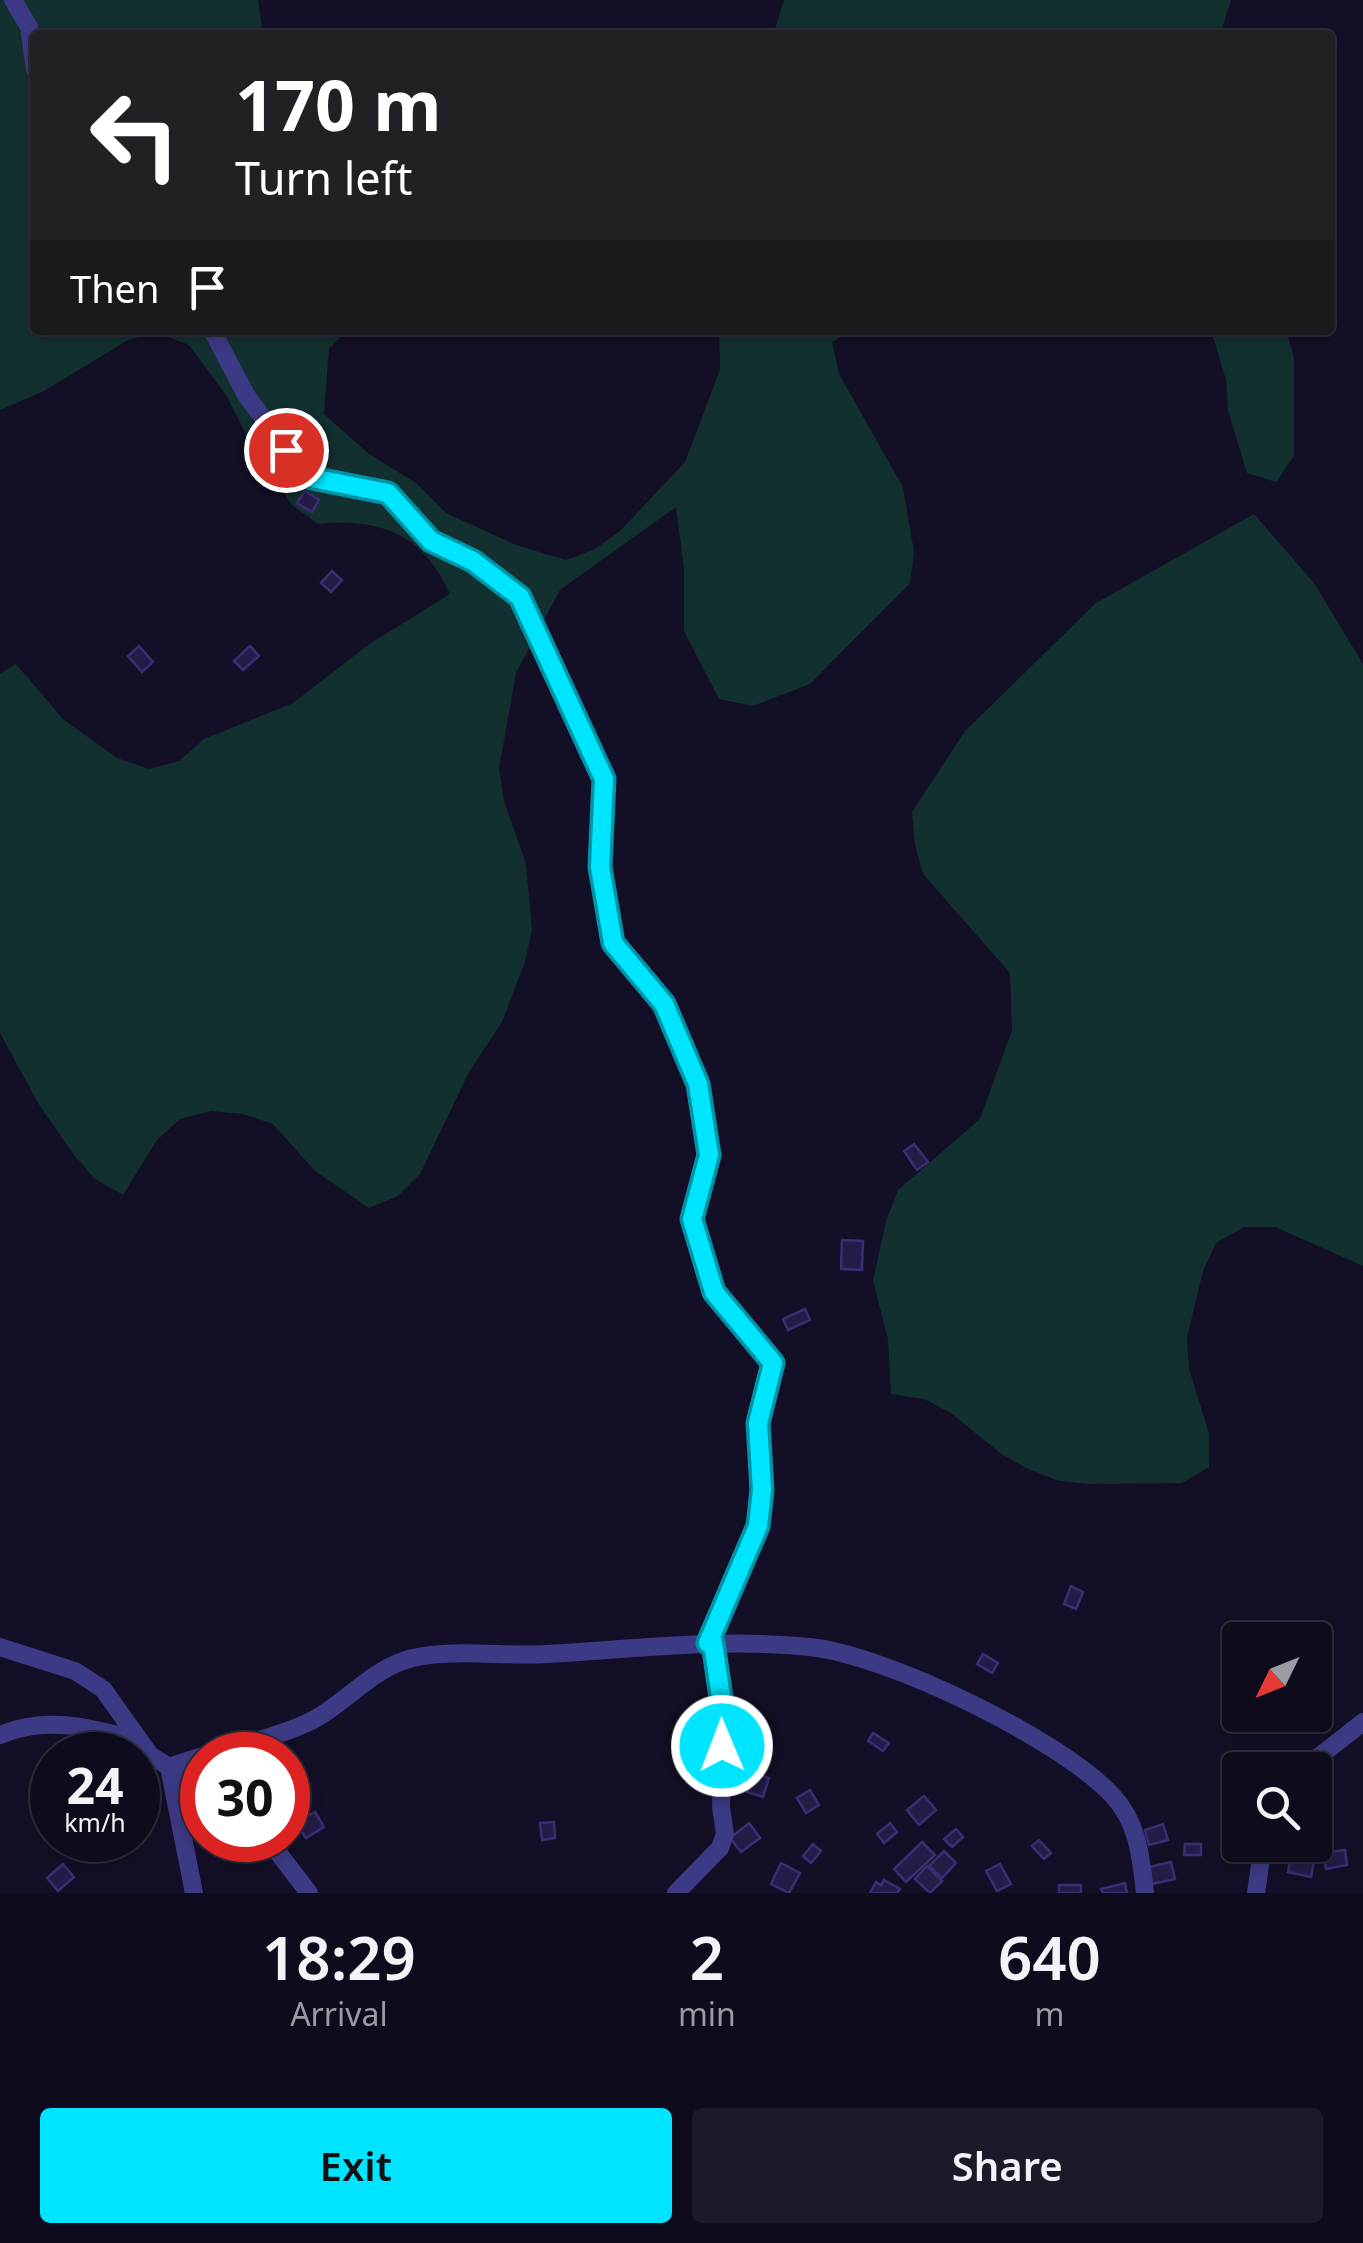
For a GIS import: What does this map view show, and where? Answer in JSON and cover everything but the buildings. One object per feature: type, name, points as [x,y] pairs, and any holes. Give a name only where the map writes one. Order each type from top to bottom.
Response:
[{"type":"street","points":[[13,0],[30,34]]},
{"type":"street","points":[[215,335],[246,395],[307,477],[388,493],[431,541],[473,561],[520,597],[604,779],[600,867],[613,943],[664,1004],[698,1084],[709,1155],[692,1219],[714,1292],[773,1363],[758,1423],[762,1490],[758,1526],[711,1643],[724,1718],[720,1807],[724,1834],[720,1848],[676,1893]]},
{"type":"street","points":[[276,1732],[312,1720],[402,1661],[430,1656],[536,1655],[711,1643],[815,1647],[870,1661],[922,1681],[1075,1763],[1114,1796],[1134,1827],[1145,1893]]},
{"type":"street","points":[[0,1646],[75,1671],[103,1689],[132,1732]]},
{"type":"street","points":[[1325,1752],[1363,1722]]},
{"type":"street","points":[[0,1735],[39,1723],[107,1732]]},
{"type":"street","points":[[160,1762],[180,1777]]},
{"type":"street","points":[[169,1767],[180,1764]]},
{"type":"street","points":[[169,1767],[194,1893]]},
{"type":"street","points":[[285,1862],[309,1893]]},
{"type":"street","points":[[1256,1893],[1261,1862]]},
{"type":"green space","points":[[0,0],[258,0],[262,30],[30,30],[30,335],[149,335],[128,340],[44,391],[0,410]]},
{"type":"green space","points":[[784,0],[1231,0],[1224,30],[775,30]]},
{"type":"green space","points":[[163,335],[342,335],[329,349],[324,414],[369,454],[416,483],[446,513],[516,545],[566,560],[595,549],[620,531],[685,462],[720,370],[719,335],[844,335],[832,342],[839,374],[903,487],[914,552],[910,583],[810,684],[753,706],[719,699],[684,631],[684,568],[676,507],[560,590],[516,673],[499,769],[504,801],[526,864],[532,930],[525,962],[502,1022],[469,1072],[420,1174],[398,1196],[369,1208],[315,1171],[273,1124],[243,1114],[211,1111],[180,1119],[157,1140],[123,1195],[95,1179],[74,1155],[38,1103],[0,1033],[0,674],[16,664],[63,719],[117,758],[149,769],[179,761],[204,739],[293,703],[368,645],[450,594],[427,557],[398,534],[361,524],[318,524],[292,505],[255,451],[226,395],[189,345]]},
{"type":"green space","points":[[1212,335],[1287,335],[1294,357],[1294,456],[1276,482],[1247,473],[1228,411],[1226,380]]},
{"type":"green space","points":[[1254,514],[1314,583],[1363,664],[1363,1266],[1275,1227],[1244,1227],[1216,1243],[1203,1271],[1187,1338],[1189,1369],[1209,1433],[1209,1467],[1182,1483],[1087,1484],[1056,1480],[1000,1453],[951,1413],[924,1399],[891,1394],[888,1339],[873,1281],[886,1221],[898,1190],[980,1119],[1012,1030],[1010,973],[923,874],[912,812],[965,731],[1096,603]]},
{"type":"route","points":[[286,450],[307,477],[388,493],[431,541],[473,561],[520,597],[604,779],[600,867],[613,943],[664,1004],[698,1084],[709,1155],[692,1219],[714,1292],[773,1363],[758,1423],[762,1490],[758,1526],[708,1643],[713,1643],[724,1718],[722,1746]]}]
